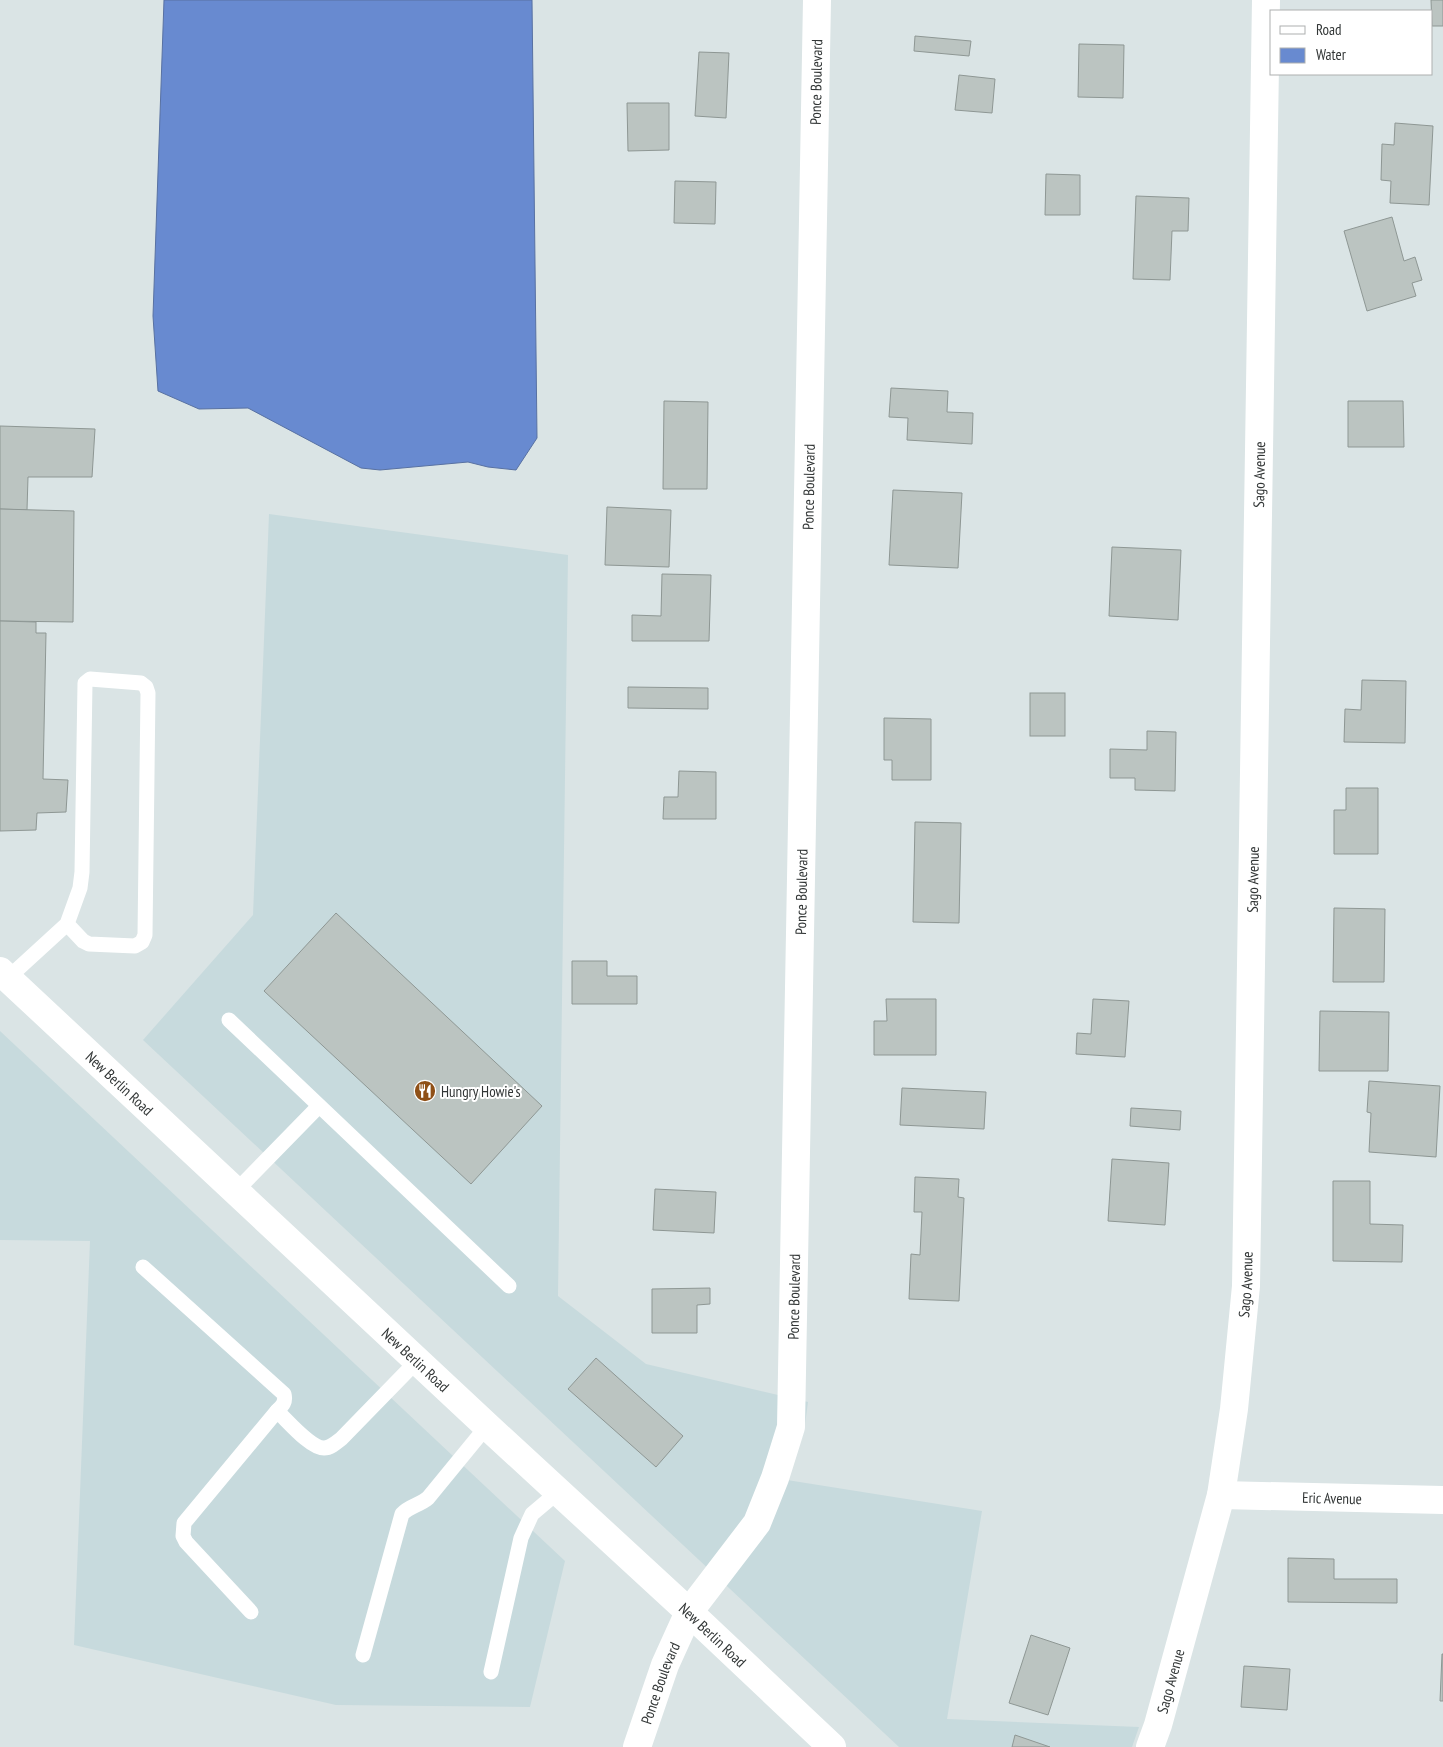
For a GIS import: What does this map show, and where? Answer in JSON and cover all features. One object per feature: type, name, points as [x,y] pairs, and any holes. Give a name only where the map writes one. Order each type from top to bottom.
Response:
[{"type":"street","name":"Ponce Boulevard","points":[[637,1747],[665,1665],[689,1612],[757,1523],[775,1478],[791,1427],[816,0]]},
{"type":"street","name":"Sago Avenue","points":[[1150,1747],[1158,1725],[1221,1495],[1234,1409],[1246,1286],[1266,0]]},
{"type":"street","name":"New Berlin Road","points":[[4,974],[832,1747]]},
{"type":"street","name":"Eric Avenue","points":[[1221,1495],[1443,1500]]},
{"type":"lane","points":[[4,974],[67,924],[80,888],[82,872],[85,683],[90,679],[141,683],[146,687],[148,693],[145,935],[142,942],[135,946],[89,944],[83,941],[67,924]]},
{"type":"lane","points":[[230,1020],[509,1286]]},
{"type":"lane","points":[[236,1191],[319,1106]]},
{"type":"lane","points":[[143,1267],[284,1394],[283,1405],[184,1523],[183,1536],[186,1542],[251,1612]]},
{"type":"lane","points":[[277,1411],[312,1444],[322,1448],[329,1447],[341,1439],[418,1360]]},
{"type":"lane","points":[[363,1655],[402,1514],[407,1509],[428,1498],[487,1426]]},
{"type":"lane","points":[[491,1672],[521,1538],[532,1514],[558,1492]]},
{"type":"shaded area","points":[[269,514],[568,555],[558,1296],[646,1364],[808,1402],[804,1432],[787,1480],[982,1511],[947,1719],[1139,1727],[1132,1747],[899,1747],[143,1040],[253,915]]},
{"type":"shaded area","points":[[0,1031],[565,1561],[530,1707],[336,1705],[74,1645],[90,1241],[0,1240]]},
{"type":"water","points":[[164,0],[532,0],[537,438],[516,470],[488,467],[468,462],[380,470],[361,468],[248,408],[199,409],[158,391],[153,316]]},
{"type":"building","points":[[1431,0],[1443,0],[1443,26],[1433,26],[1433,10],[1431,10]]},
{"type":"building","points":[[915,36],[971,41],[969,56],[914,51]]},
{"type":"building","points":[[1079,44],[1124,45],[1123,98],[1078,97]]},
{"type":"building","points":[[699,52],[729,53],[726,118],[695,116]]},
{"type":"building","points":[[959,75],[995,79],[992,113],[955,110]]},
{"type":"building","points":[[627,103],[669,103],[669,150],[628,151]]},
{"type":"building","points":[[1395,123],[1433,126],[1429,205],[1390,203],[1391,181],[1381,180],[1382,144],[1394,145]]},
{"type":"building","points":[[1046,174],[1080,175],[1080,215],[1045,215]]},
{"type":"building","points":[[675,181],[716,182],[715,224],[674,223]]},
{"type":"building","points":[[1136,196],[1189,198],[1188,231],[1172,231],[1170,280],[1133,279]]},
{"type":"building","points":[[1392,217],[1404,261],[1415,257],[1422,280],[1412,283],[1416,296],[1367,311],[1344,231]]},
{"type":"building","points":[[891,388],[948,391],[947,412],[973,413],[972,444],[907,440],[908,418],[889,417]]},
{"type":"building","points":[[664,401],[708,402],[707,489],[663,489]]},
{"type":"building","points":[[1348,401],[1403,401],[1404,447],[1348,447]]},
{"type":"building","points":[[0,426],[95,429],[92,477],[28,477],[27,510],[0,509]]},
{"type":"building","points":[[893,490],[962,493],[958,568],[889,565]]},
{"type":"building","points":[[607,507],[671,510],[669,567],[605,565]]},
{"type":"building","points":[[0,509],[74,511],[73,622],[0,621]]},
{"type":"building","points":[[1112,547],[1181,550],[1178,620],[1109,616]]},
{"type":"building","points":[[662,574],[711,575],[709,641],[632,641],[632,615],[661,616]]},
{"type":"building","points":[[0,621],[36,622],[36,633],[46,633],[43,779],[68,780],[66,812],[37,813],[36,830],[0,831]]},
{"type":"building","points":[[1362,680],[1406,681],[1405,743],[1344,742],[1345,709],[1361,710]]},
{"type":"building","points":[[628,687],[708,688],[708,709],[628,708]]},
{"type":"building","points":[[1030,693],[1065,693],[1065,736],[1030,736]]},
{"type":"building","points":[[884,718],[931,719],[931,780],[892,780],[892,760],[884,760]]},
{"type":"building","points":[[1147,731],[1176,732],[1175,791],[1135,790],[1135,778],[1110,778],[1110,749],[1147,750]]},
{"type":"building","points":[[679,771],[716,772],[716,819],[663,819],[664,797],[678,797]]},
{"type":"building","points":[[1346,788],[1378,788],[1378,854],[1334,854],[1334,810],[1346,810]]},
{"type":"building","points":[[915,822],[961,823],[959,923],[913,922]]},
{"type":"building","points":[[1334,908],[1385,909],[1384,982],[1333,982]]},
{"type":"building","points":[[336,913],[542,1106],[471,1184],[264,991]]},
{"type":"building","points":[[572,961],[607,961],[607,976],[637,976],[637,1004],[572,1004]]},
{"type":"building","points":[[886,999],[936,999],[936,1055],[874,1055],[874,1021],[887,1021]]},
{"type":"building","points":[[1093,999],[1129,1001],[1125,1057],[1076,1054],[1077,1033],[1091,1034]]},
{"type":"building","points":[[1320,1011],[1389,1012],[1388,1071],[1319,1071]]},
{"type":"building","points":[[1369,1081],[1440,1086],[1436,1157],[1369,1152],[1371,1113],[1367,1112]]},
{"type":"building","points":[[902,1088],[986,1092],[984,1129],[900,1125]]},
{"type":"building","points":[[1131,1108],[1181,1111],[1180,1130],[1130,1126]]},
{"type":"building","points":[[1112,1159],[1169,1163],[1165,1225],[1108,1221]]},
{"type":"building","points":[[915,1177],[959,1179],[958,1197],[964,1198],[959,1301],[909,1299],[911,1254],[920,1255],[922,1212],[914,1212]]},
{"type":"building","points":[[1333,1181],[1370,1181],[1370,1224],[1403,1225],[1402,1262],[1333,1261]]},
{"type":"building","points":[[655,1189],[716,1192],[714,1233],[653,1230]]},
{"type":"building","points":[[710,1288],[710,1304],[697,1305],[697,1333],[652,1333],[652,1289]]},
{"type":"building","points":[[596,1358],[683,1436],[656,1467],[568,1389]]},
{"type":"building","points":[[1288,1558],[1334,1559],[1334,1579],[1397,1579],[1397,1603],[1288,1602]]},
{"type":"building","points":[[1031,1635],[1070,1648],[1048,1715],[1009,1703]]},
{"type":"building","points":[[1442,1654],[1443,1701],[1440,1701]]},
{"type":"building","points":[[1244,1666],[1290,1669],[1287,1710],[1241,1707]]},
{"type":"building","points":[[1015,1735],[1050,1747],[1012,1747]]},
{"type":"place","name":"Hungry Howie's","points":[[425,1091]]}]
